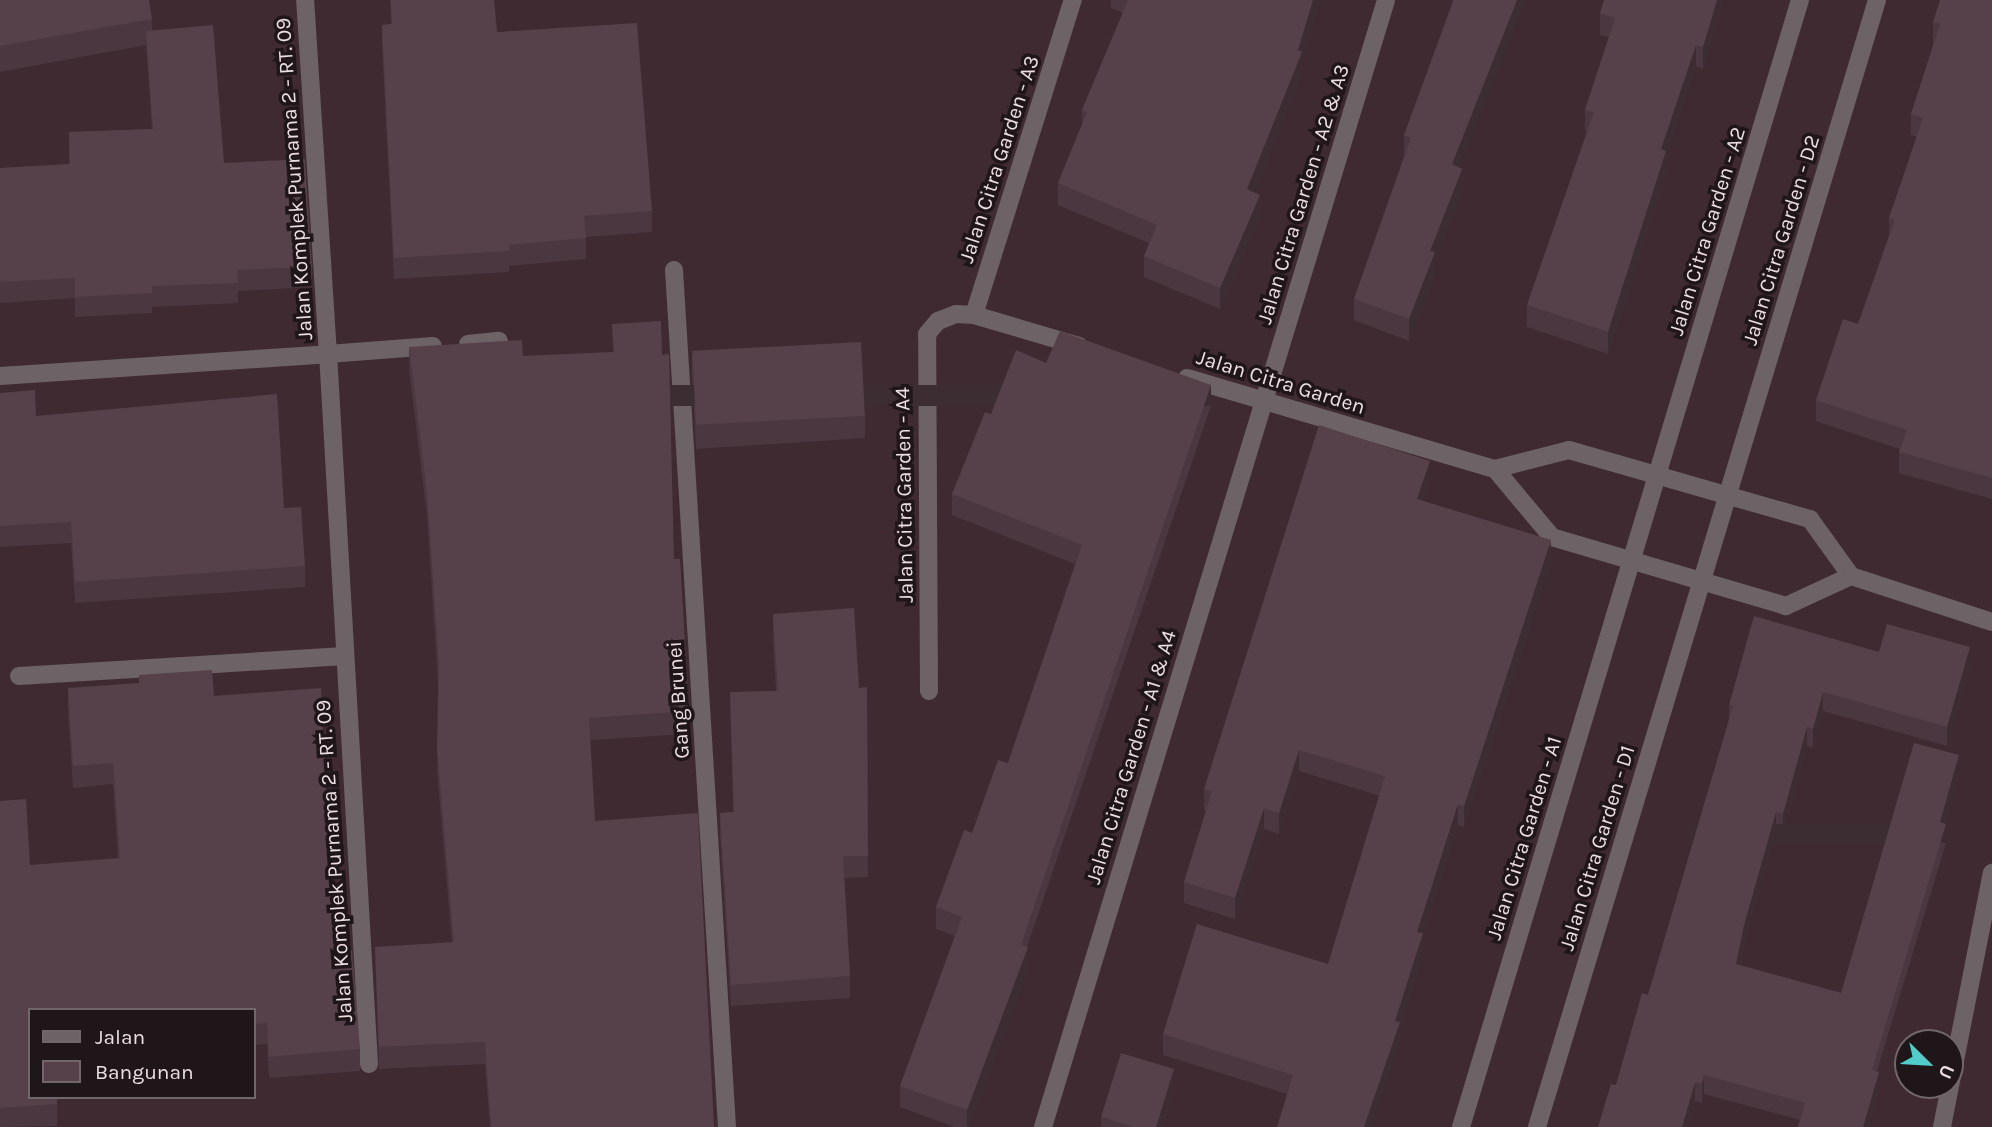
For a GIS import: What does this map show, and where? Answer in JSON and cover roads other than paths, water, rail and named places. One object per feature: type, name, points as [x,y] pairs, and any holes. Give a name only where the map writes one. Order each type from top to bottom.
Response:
[{"type":"street","name":"Jalan Komplek Purnama 2 - RT. 09","points":[[305,0],[369,1064]]},
{"type":"street","name":"Jalan Citra Garden - A3","points":[[974,314],[1073,0]]},
{"type":"street","name":"Jalan Citra Garden - A2 & A3","points":[[1264,400],[1386,0]]},
{"type":"street","name":"Jalan Citra Garden - A2","points":[[1631,563],[1800,0]]},
{"type":"street","name":"Jalan Citra Garden - D2","points":[[1701,583],[1877,0]]},
{"type":"street","name":"Gang Brunei","points":[[674,270],[727,1127]]},
{"type":"street","name":"Jalan Citra Garden - A4","points":[[929,691],[927,334],[938,321],[956,314],[974,314]]},
{"type":"street","points":[[974,314],[1092,350]]},
{"type":"street","name":"Jalan Komplek Purnama 2 - RT. 09","points":[[0,376],[499,341]]},
{"type":"street","name":"Jalan Citra Garden","points":[[1171,373],[1495,469]]},
{"type":"street","name":"Jalan Citra Garden - A1 & A4","points":[[1043,1127],[1264,400]]},
{"type":"street","points":[[1852,576],[1786,606],[1631,563],[1552,537],[1495,469],[1569,450],[1810,519],[1852,576],[1992,622]]},
{"type":"street","name":"Jalan Citra Garden - A1","points":[[1461,1127],[1631,563]]},
{"type":"street","name":"Jalan Citra Garden - D1","points":[[1537,1127],[1701,583]]},
{"type":"street","points":[[19,676],[344,656]]},
{"type":"street","points":[[1942,1127],[1992,873]]}]
